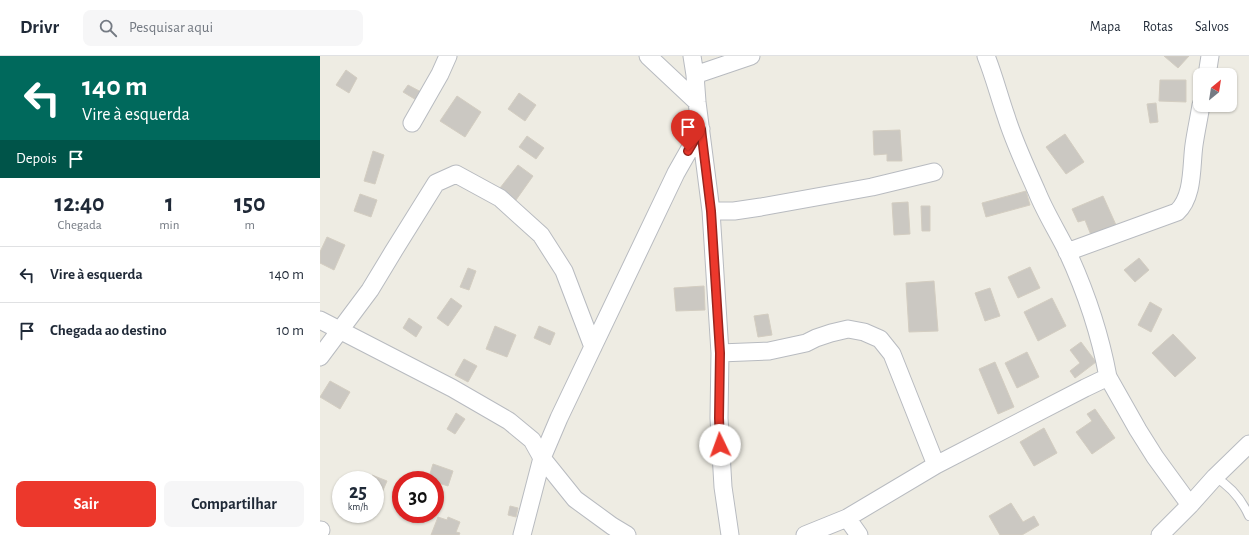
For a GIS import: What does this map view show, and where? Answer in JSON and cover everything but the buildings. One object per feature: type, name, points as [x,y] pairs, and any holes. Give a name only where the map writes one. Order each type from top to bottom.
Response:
[{"type":"street","points":[[412,123],[440,74],[448,56]]},
{"type":"street","points":[[648,56],[697,102]]},
{"type":"street","points":[[692,56],[711,211],[720,353],[719,418],[723,487],[730,535]]},
{"type":"street","points":[[695,75],[751,56]]},
{"type":"street","points":[[986,56],[992,70],[1006,118],[1037,194],[1067,252],[1092,315],[1104,355],[1108,378],[1155,457],[1190,505]]},
{"type":"street","points":[[1208,68],[1210,56]]},
{"type":"street","points":[[1067,252],[1177,212],[1183,206],[1190,185],[1194,145],[1200,112]]},
{"type":"street","points":[[522,535],[542,458],[559,418],[673,180],[701,129]]},
{"type":"street","points":[[711,211],[734,211],[748,209],[872,187],[934,172]]},
{"type":"street","points":[[320,357],[370,290],[392,252],[436,183],[456,174],[500,198],[541,235],[564,271],[593,347]]},
{"type":"street","points":[[320,320],[452,388],[509,421],[532,440],[542,458],[575,499],[627,535]]},
{"type":"street","points":[[720,353],[769,352],[806,343],[816,338],[848,329],[864,332],[880,340],[892,354],[936,465]]},
{"type":"street","points":[[805,535],[847,518],[936,465],[1085,388],[1108,378]]},
{"type":"street","points":[[1160,535],[1215,477],[1249,444]]},
{"type":"street","points":[[847,518],[859,535]]},
{"type":"lane","points":[[1215,477],[1225,483],[1233,492],[1249,516]]},
{"type":"route","points":[[688,151],[701,129],[711,211],[720,353],[720,445]]}]
